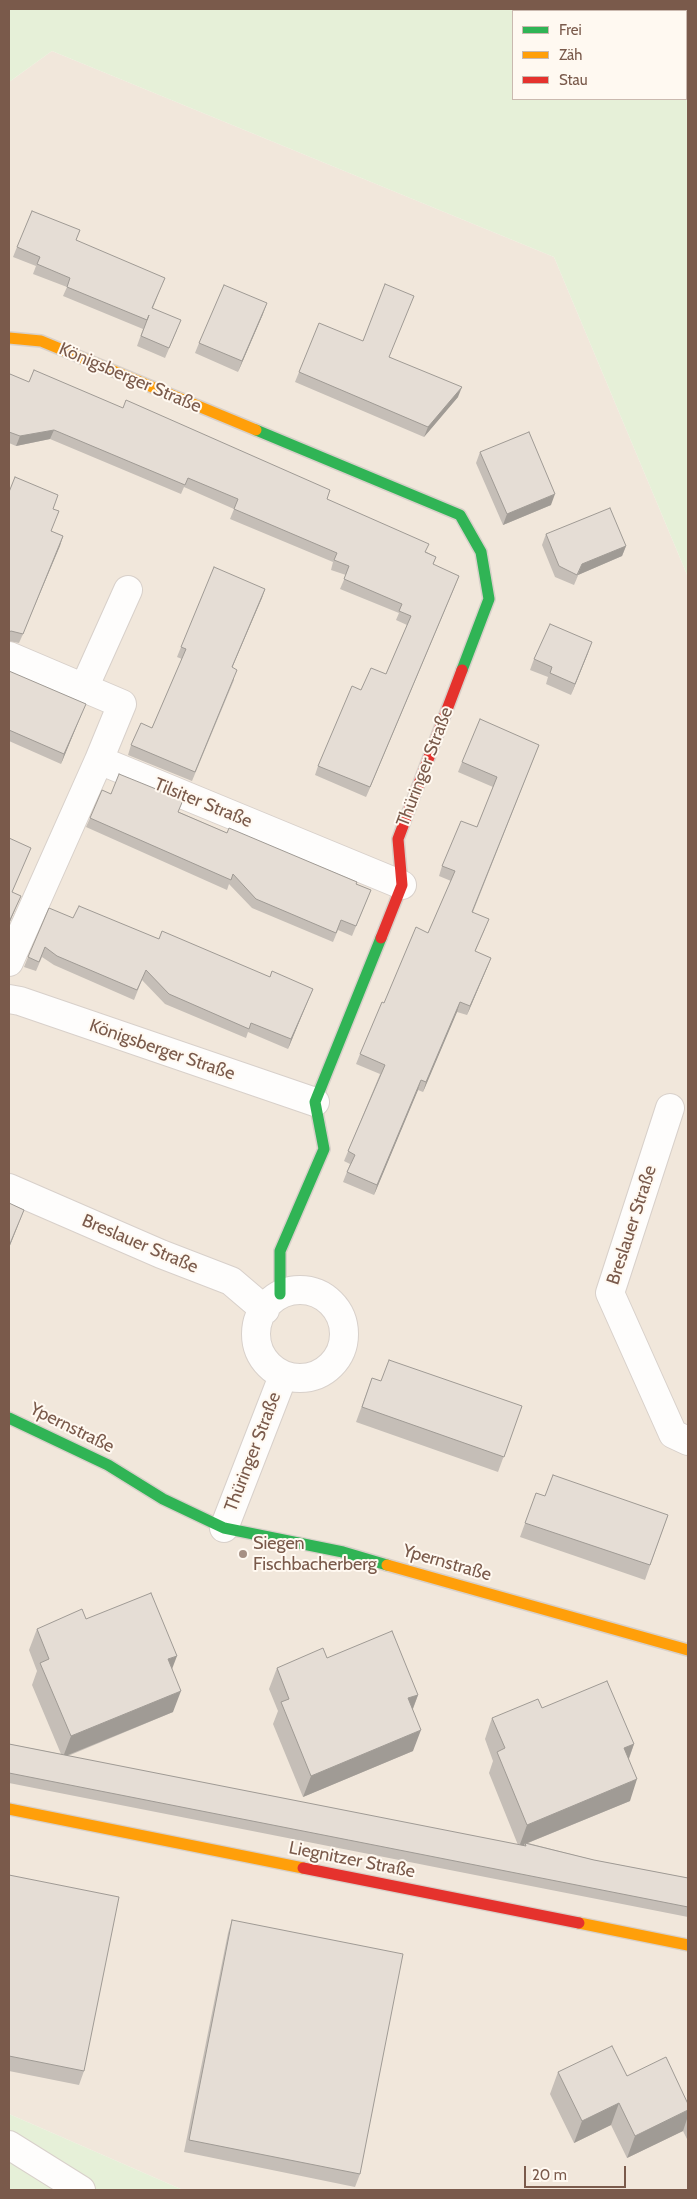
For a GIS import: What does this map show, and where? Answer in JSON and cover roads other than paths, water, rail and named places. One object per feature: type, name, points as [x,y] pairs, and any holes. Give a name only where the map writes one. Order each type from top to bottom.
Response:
[{"type":"street","name":"Königsberger Straße","points":[[9,338],[41,341],[249,428]]},
{"type":"street","name":"Thüringer Straße","points":[[249,428],[460,516],[481,552],[489,599],[398,839],[402,885],[315,1102],[324,1150],[280,1251],[273,1302],[255,1330],[261,1357],[282,1376],[306,1379],[327,1371],[344,1343],[340,1313],[316,1292],[298,1289],[273,1302]]},
{"type":"street","points":[[84,688],[128,590]]},
{"type":"street","points":[[9,656],[122,704],[9,962]]},
{"type":"street","name":"Tilsiter Straße","points":[[99,760],[402,885]]},
{"type":"street","name":"Königsberger Straße","points":[[9,999],[20,1001],[315,1102]]},
{"type":"street","name":"Breslauer Straße","points":[[670,1108],[610,1293],[673,1434],[688,1441]]},
{"type":"street","name":"Breslauer Straße","points":[[9,1188],[161,1254],[231,1281],[273,1302]]},
{"type":"street","name":"Thüringer Straße","points":[[224,1528],[282,1376]]},
{"type":"street","name":"Ypernstraße","points":[[9,1418],[108,1465],[163,1499],[224,1528],[343,1552],[688,1650]]},
{"type":"street","name":"Liegnitzer Straße","points":[[9,1809],[688,1945]]},
{"type":"street","points":[[9,2145],[81,2190]]},
{"type":"place","name":"Siegen Fischbacherberg","points":[[243,1554]]}]
